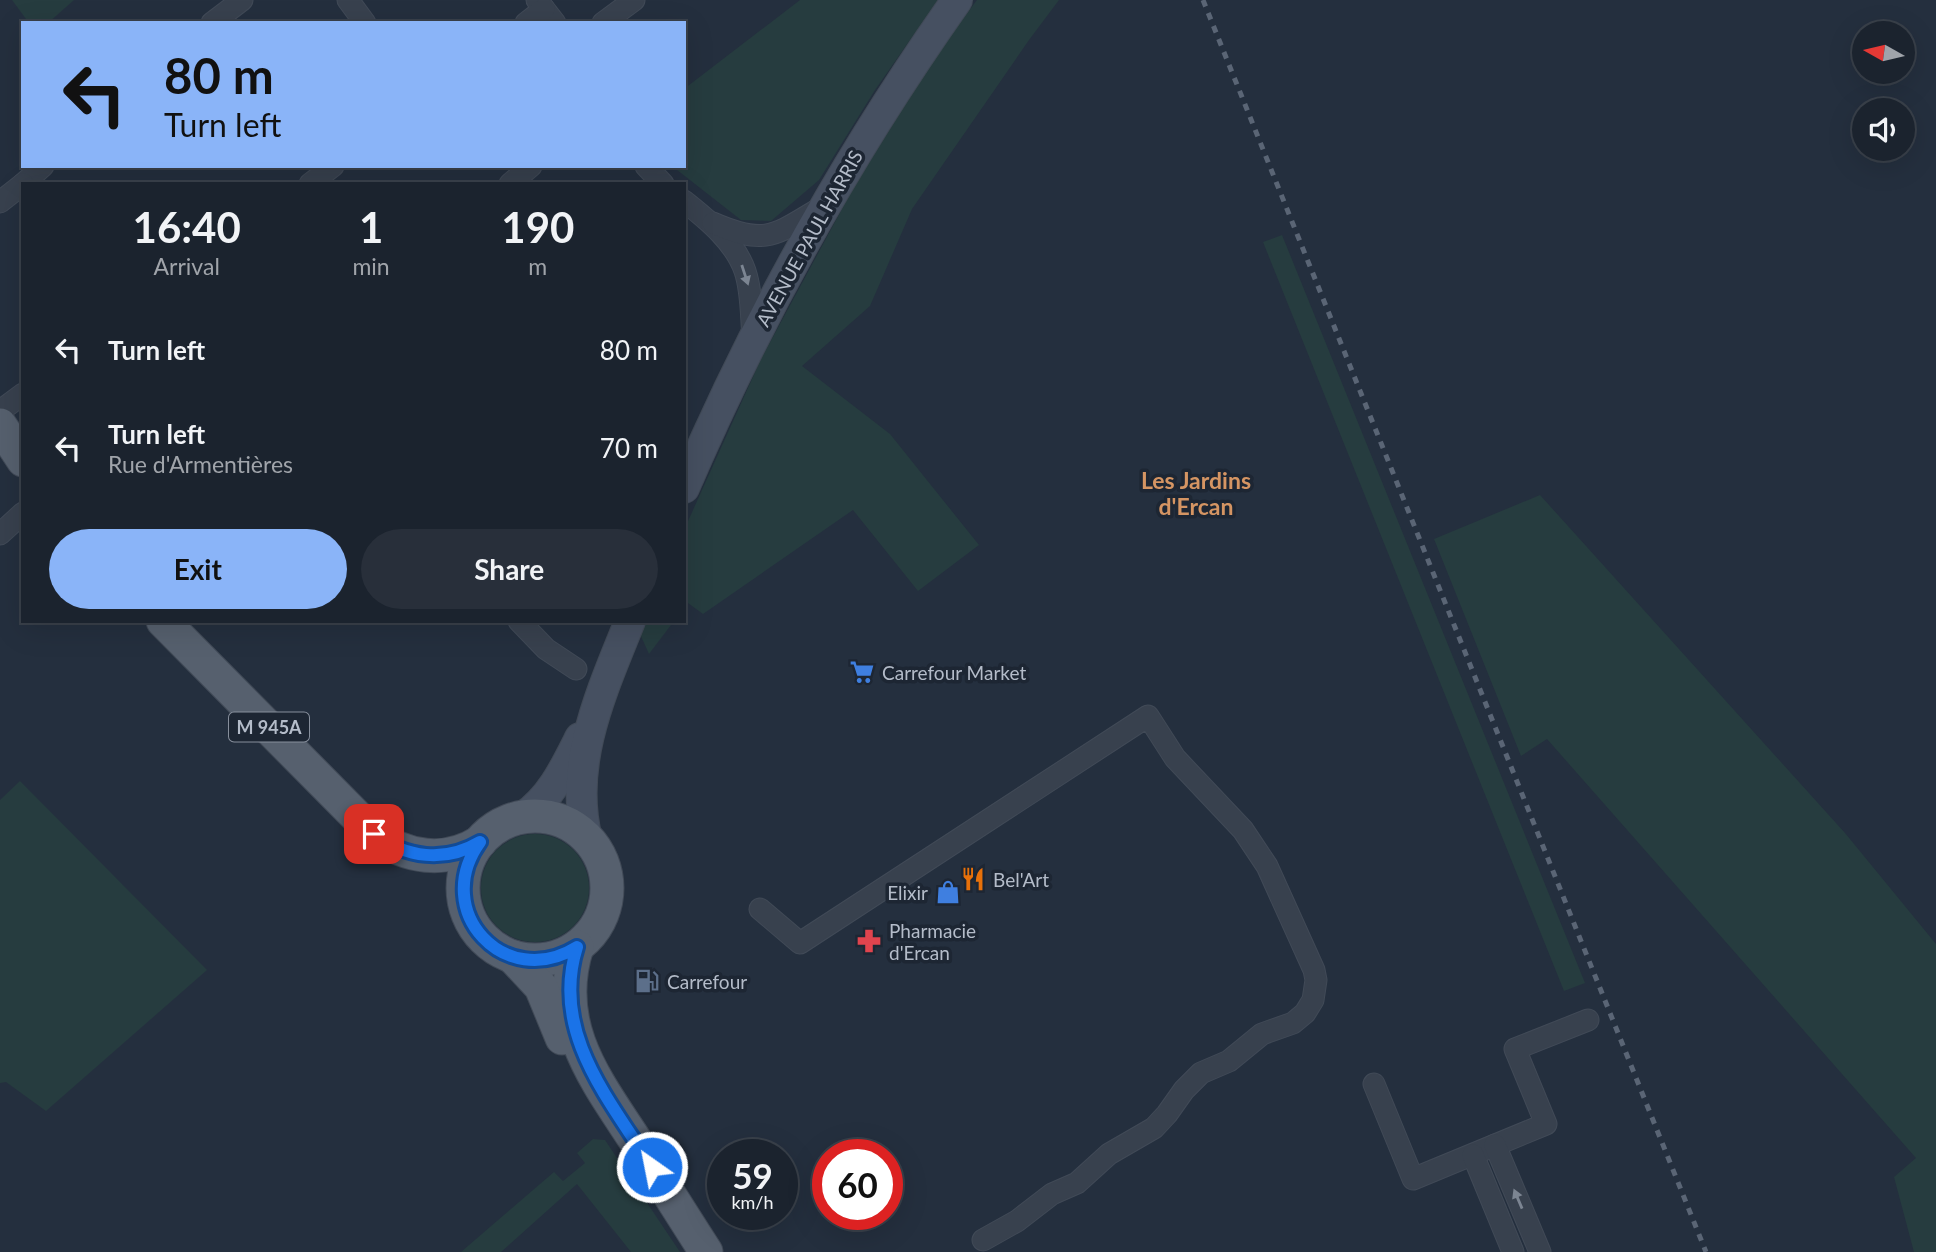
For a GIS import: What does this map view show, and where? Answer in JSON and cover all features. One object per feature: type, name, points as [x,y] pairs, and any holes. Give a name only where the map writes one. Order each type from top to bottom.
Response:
[{"type":"main road","name":"AVENUE PAUL HARRIS","points":[[686,484],[753,337],[824,206],[877,120],[957,0]]},
{"type":"main road","points":[[0,425],[21,457]]},
{"type":"main road","name":"M 945A","points":[[165,623],[374,834],[398,863],[409,870],[448,884],[464,901]]},
{"type":"main road","points":[[604,687],[554,786],[539,804],[523,817],[499,826],[480,842],[467,865],[463,883],[464,901],[472,923],[482,937],[496,949],[513,957],[541,960],[560,956],[577,947],[599,921],[607,895],[603,866],[587,839],[580,802],[582,777],[592,726],[629,623]]},
{"type":"main road","points":[[523,817],[553,819],[572,827],[587,839]]},
{"type":"main road","name":"M 945A","points":[[374,834],[396,848],[425,856],[457,852],[480,842]]},
{"type":"main road","points":[[577,947],[570,973],[569,998],[578,1040],[592,1074],[706,1252]]},
{"type":"main road","points":[[513,957],[537,981],[546,995],[563,1041],[574,1057],[592,1074]]},
{"type":"street","points":[[215,21],[242,0]]},
{"type":"street","points":[[348,0],[364,21]]},
{"type":"street","points":[[606,21],[634,0]]},
{"type":"street","points":[[529,21],[545,11]]},
{"type":"street","points":[[25,182],[41,168]]},
{"type":"street","points":[[313,182],[330,168]]},
{"type":"street","points":[[512,182],[529,168]]},
{"type":"street","points":[[648,168],[661,182]]},
{"type":"street","points":[[0,202],[21,186]]},
{"type":"street","points":[[686,203],[711,223],[730,246],[744,270],[749,289],[753,337]]},
{"type":"street","points":[[711,223],[742,235],[762,237],[782,230],[824,206]]},
{"type":"street","points":[[0,411],[21,395]]},
{"type":"street","points":[[2,534],[21,515]]},
{"type":"street","points":[[521,623],[546,649],[576,669]]},
{"type":"street","points":[[760,909],[800,943],[1148,716],[1175,758],[1243,830],[1274,878],[1314,970],[1316,989],[1309,1006],[1293,1023],[1262,1034],[1229,1061],[1201,1073],[1154,1128],[1109,1154],[1077,1183],[1052,1194],[1017,1221],[984,1240]]},
{"type":"street","points":[[1374,1084],[1413,1179],[1546,1124],[1515,1049],[1588,1020]]},
{"type":"street","points":[[1496,1146],[1541,1252]]},
{"type":"street","points":[[1473,1155],[1513,1252]]},
{"type":"green space","points":[[12,0],[74,0],[50,21],[28,21]]},
{"type":"green space","points":[[800,0],[938,0],[875,90],[819,180],[771,221],[741,220],[675,168],[686,168],[686,87]]},
{"type":"green space","points":[[977,0],[1059,0],[912,209],[870,306],[802,366],[890,434],[979,545],[918,591],[853,510],[703,614],[688,603],[686,606],[686,526],[761,359],[855,185],[940,49]]},
{"type":"green space","points":[[1282,235],[1585,983],[1564,991],[1263,242]]},
{"type":"green space","points":[[1540,495],[1845,833],[1936,944],[1936,1252],[1914,1252],[1894,1177],[1916,1158],[1547,739],[1521,756],[1434,539]]},
{"type":"green space","points":[[644,623],[672,623],[649,654],[640,634]]},
{"type":"green space","points":[[20,781],[207,970],[46,1111],[6,1082],[0,1083],[0,800]]},
{"type":"green space","points":[[535,834],[556,838],[573,850],[585,867],[589,888],[585,909],[573,926],[556,938],[535,942],[514,938],[497,926],[485,909],[481,888],[485,867],[497,850],[514,838]]},
{"type":"green space","points":[[593,1139],[605,1140],[680,1252],[631,1252],[577,1184],[501,1252],[461,1252],[554,1172],[563,1181],[585,1163],[577,1153]]},
{"type":"railway","points":[[1203,0],[1706,1252]]},
{"type":"place","name":"Carrefour Market","points":[[862,672]]},
{"type":"place","name":"Bel'Art","points":[[973,879]]},
{"type":"place","name":"Elixir","points":[[948,892]]},
{"type":"place","name":"Pharmacie d'Ercan","points":[[869,941]]},
{"type":"place","name":"Carrefour","points":[[647,981]]},
{"type":"district","name":"Les Jardins d'Ercan","points":[[1196,493]]},
{"type":"route","points":[[374,834],[396,848],[425,856],[457,852],[480,842],[467,865],[463,892],[468,914],[482,937],[505,954],[522,959],[551,958],[577,947],[569,979],[569,998],[582,1051],[592,1074],[652,1167]]}]
